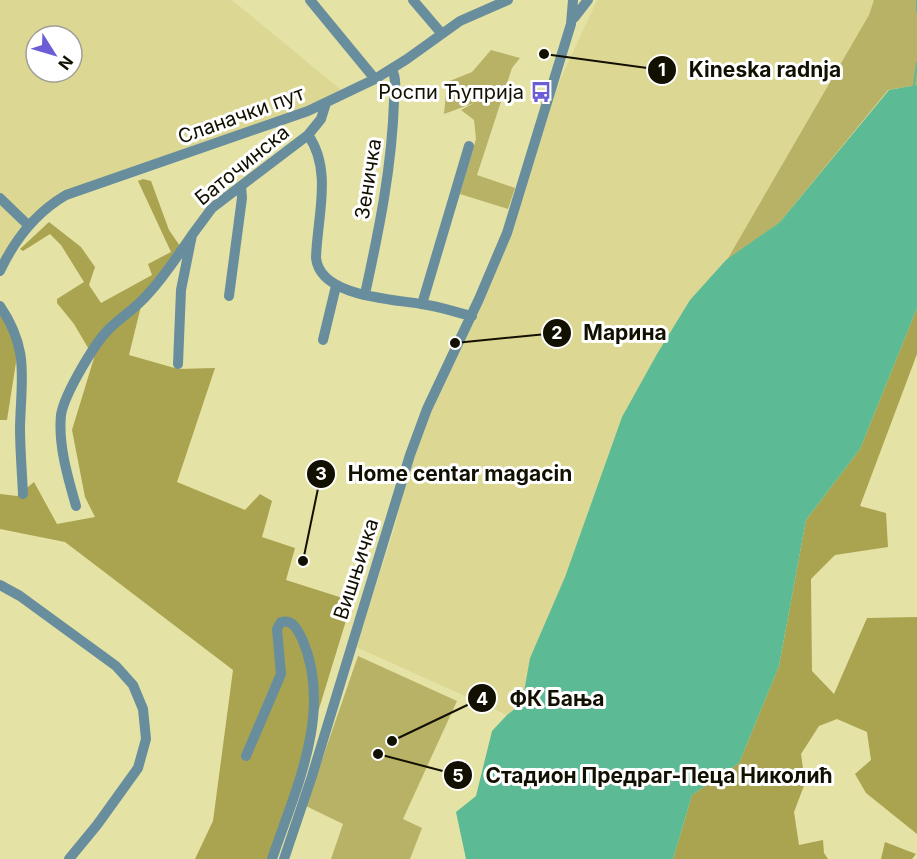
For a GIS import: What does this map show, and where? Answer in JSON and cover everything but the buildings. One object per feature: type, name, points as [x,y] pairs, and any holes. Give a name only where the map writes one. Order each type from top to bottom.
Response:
[{"type":"street","points":[[310,0],[375,79]]},
{"type":"street","points":[[413,0],[442,34]]},
{"type":"street","name":"Сланачки пут","points":[[2,263],[28,225],[44,210],[66,195],[326,103],[392,70],[460,21],[492,3],[508,0]]},
{"type":"street","name":"Вишњичка","points":[[284,859],[312,776],[410,455],[427,409],[472,316],[512,219],[571,24],[573,0]]},
{"type":"street","name":"Вишњичка","points":[[571,24],[588,0]]},
{"type":"street","name":"Зеничка","points":[[365,294],[394,136],[395,84],[392,70]]},
{"type":"street","points":[[326,103],[321,119],[308,135],[317,151],[321,172],[317,264],[320,269],[336,285],[365,294],[472,316]]},
{"type":"street","name":"Баточинска","points":[[178,364],[181,290],[192,235],[212,208],[308,135]]},
{"type":"street","points":[[422,304],[469,146]]},
{"type":"street","points":[[229,296],[242,198],[241,186]]},
{"type":"street","points":[[0,198],[28,225]]},
{"type":"street","points":[[75,506],[64,458],[61,428],[62,408],[67,394],[105,333],[147,295],[169,270],[192,235]]},
{"type":"street","points":[[323,340],[336,285]]},
{"type":"street","points":[[0,306],[15,332],[22,357],[20,440],[23,494]]},
{"type":"street","points":[[0,585],[20,596],[116,666],[133,686],[143,709],[146,739],[138,768],[69,859]]},
{"type":"street","points":[[246,756],[281,674],[277,629],[281,622],[288,621],[299,632],[312,667],[315,715],[303,763],[272,859]]},
{"type":"shaded area","points":[[0,0],[232,0],[346,94],[49,206],[0,271]]},
{"type":"shaded area","points":[[597,0],[917,0],[917,85],[888,90],[780,222],[726,260],[690,300],[622,417],[565,577],[530,658],[522,703],[507,715],[356,647],[396,523],[407,473],[432,404],[473,317],[555,91]]},
{"type":"shaded area","points":[[874,0],[917,0],[917,85],[888,90],[780,222],[727,260],[869,15]]},
{"type":"shaded area","points":[[491,50],[520,58],[512,68],[477,175],[515,188],[508,209],[460,194],[476,139],[474,120],[461,110],[474,103],[444,114],[447,82],[472,72]]},
{"type":"shaded area","points":[[917,85],[917,308],[860,449],[806,520],[779,666],[739,763],[692,795],[673,859],[466,859],[456,812],[476,796],[492,731],[522,703],[530,658],[565,577],[622,417],[657,354],[690,300],[726,260],[780,222],[889,90]]},
{"type":"shaded area","points":[[143,179],[151,181],[169,230],[180,246],[144,294],[129,355],[178,369],[215,368],[177,482],[245,510],[260,494],[272,501],[262,537],[295,548],[286,580],[352,601],[273,859],[195,859],[213,821],[233,670],[65,542],[0,529],[0,494],[17,496],[34,482],[57,524],[95,517],[85,497],[72,430],[94,358],[74,324],[57,303],[57,299],[84,282],[61,245],[50,234],[23,251],[20,249],[49,222],[81,247],[95,267],[89,285],[101,303],[152,275],[148,264],[171,252],[138,181]]},
{"type":"shaded area","points":[[0,306],[19,343],[7,420],[0,420]]},
{"type":"shaded area","points":[[917,308],[917,354],[860,506],[886,513],[888,547],[835,555],[811,579],[812,671],[834,694],[867,618],[917,617],[917,834],[866,793],[855,774],[871,760],[867,732],[837,719],[819,726],[801,754],[805,783],[794,812],[799,845],[823,840],[824,853],[828,859],[673,859],[692,795],[739,763],[779,666],[806,520],[860,449]]},
{"type":"shaded area","points":[[358,656],[457,701],[403,819],[422,828],[410,859],[331,859],[343,824],[306,806]]},
{"type":"shaded area","points":[[885,842],[916,854],[912,859],[881,859]]},
{"type":"waterway","points":[[917,0],[917,12]]},
{"type":"waterway","points":[[914,86],[917,63]]},
{"type":"place","name":"Kineska radnja","points":[[544,54]]},
{"type":"place","name":"Роспи Ћуприја","points":[[541,92]]},
{"type":"place","name":"Марина","points":[[455,343]]},
{"type":"place","name":"Home centar magacin","points":[[303,561]]},
{"type":"place","name":"ФК Бања","points":[[392,741]]},
{"type":"place","name":"Стадион Предраг-Пеца Николић","points":[[378,754]]}]
